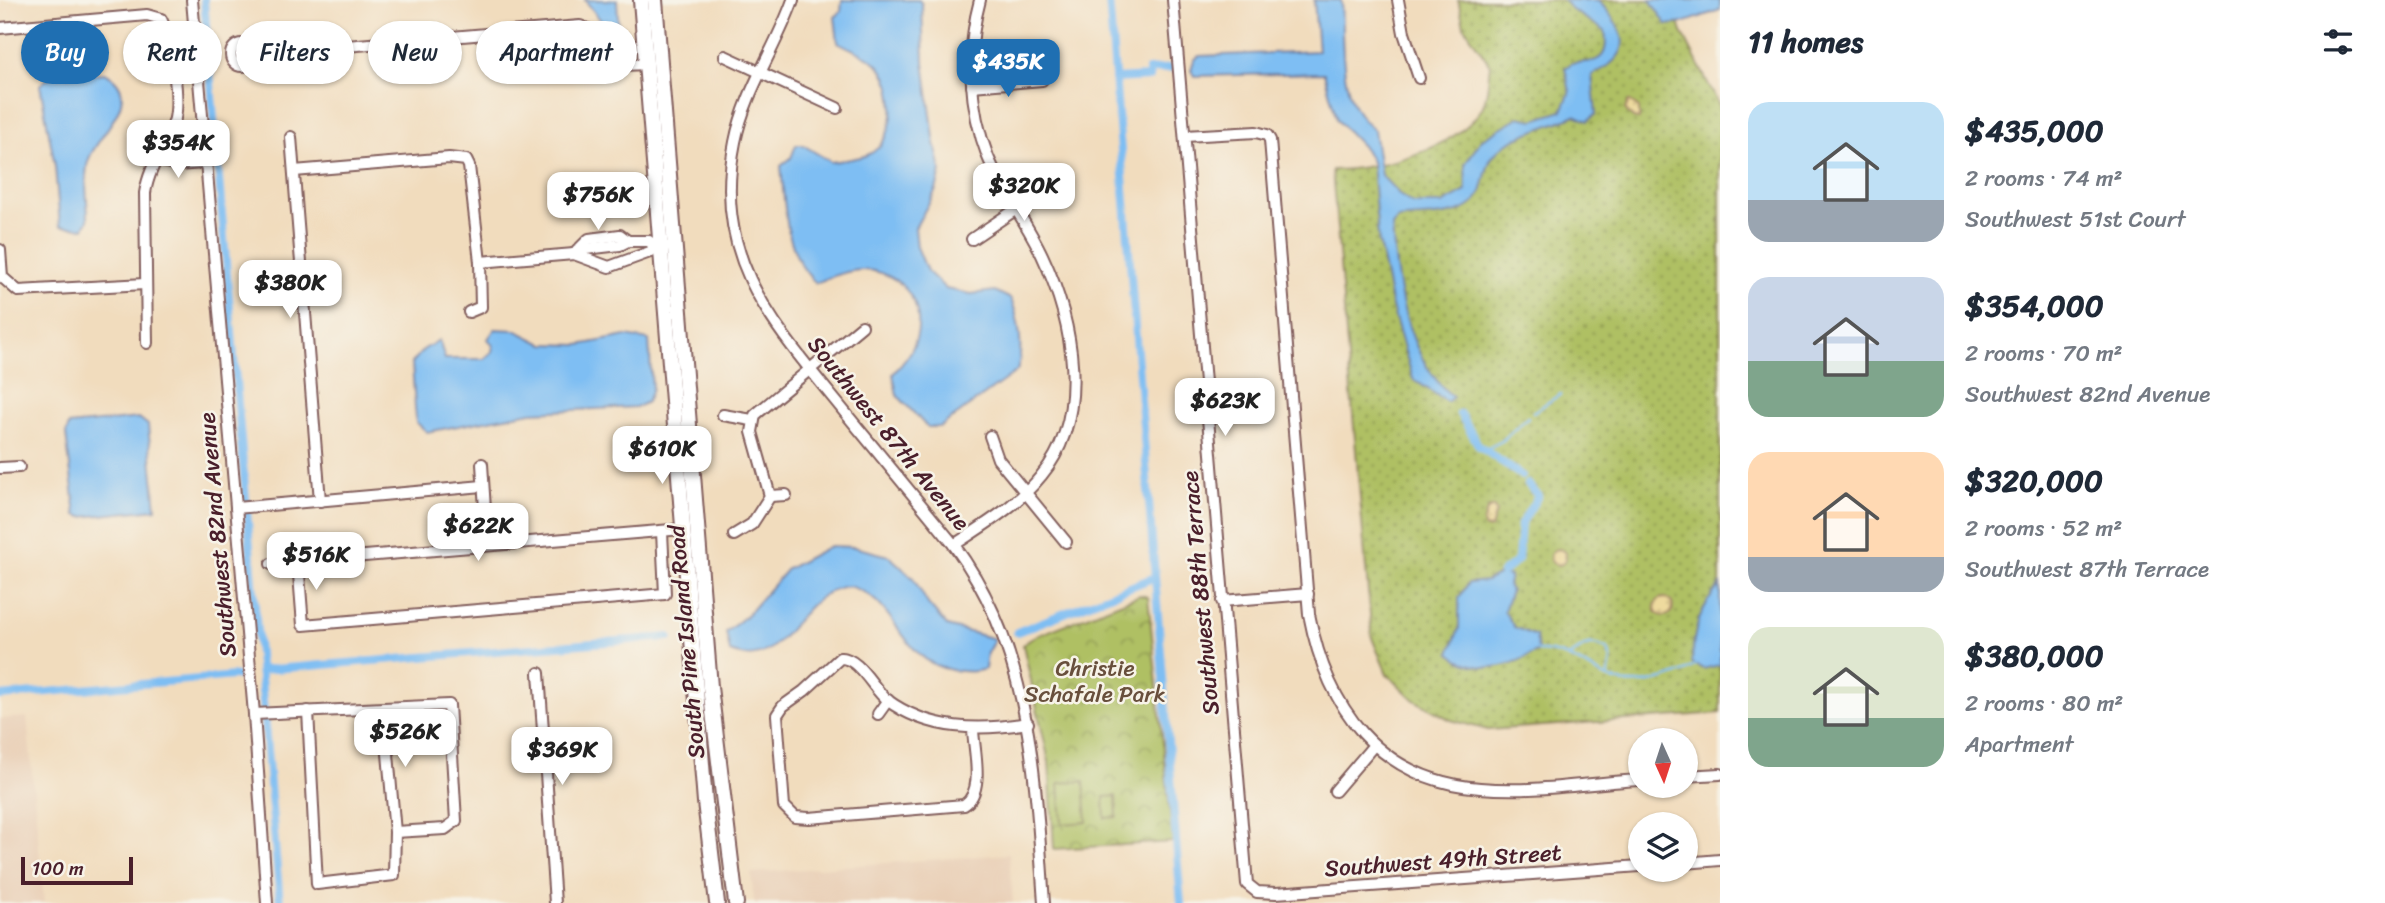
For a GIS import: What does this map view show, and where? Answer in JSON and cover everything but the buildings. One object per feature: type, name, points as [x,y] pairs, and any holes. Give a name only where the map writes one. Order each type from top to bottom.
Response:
[{"type":"main road","name":"South Pine Island Road","points":[[641,0],[663,246],[736,903]]},
{"type":"main road","name":"South Pine Island Road","points":[[655,0],[663,246]]},
{"type":"main road","name":"South Pine Island Road","points":[[683,436],[683,529],[705,802],[717,903]]},
{"type":"street","name":"Southwest 82nd Avenue","points":[[192,0],[204,163],[239,508],[267,903]]},
{"type":"street","name":"Southwest 87th Avenue","points":[[793,0],[735,141],[730,193],[733,228],[742,263],[758,299],[810,369],[954,545],[978,581],[999,624],[1019,680],[1028,723],[1044,903]]},
{"type":"street","points":[[954,545],[1025,493],[1040,478],[1060,448],[1071,414],[1073,385],[1064,318],[1053,283],[988,156],[978,124],[972,86],[972,39],[980,0]]},
{"type":"street","name":"Southwest 88th Terrace","points":[[1173,0],[1244,876],[1250,888]]},
{"type":"street","points":[[1398,0],[1404,33],[1419,78]]},
{"type":"street","points":[[0,28],[147,15],[161,19],[169,35],[176,114],[147,177],[145,193],[147,343]]},
{"type":"street","points":[[354,45],[580,26],[590,30],[595,59],[601,66],[646,64]]},
{"type":"street","points":[[725,56],[837,108]]},
{"type":"street","points":[[972,86],[1042,80]]},
{"type":"street","points":[[1185,136],[1256,132],[1268,135],[1273,156],[1312,631],[1326,678],[1343,709],[1374,745],[1408,768],[1428,777],[1480,788],[1515,789],[1628,781]]},
{"type":"street","points":[[291,137],[320,501]]},
{"type":"street","points":[[294,171],[449,158],[466,160],[470,166],[480,262],[481,307],[469,312]]},
{"type":"street","points":[[156,159],[177,165],[204,163]]},
{"type":"street","points":[[972,239],[1058,181]]},
{"type":"street","points":[[576,252],[589,239],[601,242],[620,235],[628,241],[649,240],[663,246]]},
{"type":"street","points":[[596,263],[601,242]]},
{"type":"street","points":[[480,262],[576,252],[610,267],[663,246]]},
{"type":"street","points":[[0,250],[2,277],[7,285],[18,291],[145,284]]},
{"type":"street","points":[[734,535],[752,524],[770,496],[752,420],[760,409],[862,326]]},
{"type":"street","points":[[723,415],[752,420]]},
{"type":"street","points":[[990,436],[998,460],[1066,541]]},
{"type":"street","points":[[482,464],[485,509]]},
{"type":"street","points":[[0,468],[19,467]]},
{"type":"street","points":[[239,508],[483,486]]},
{"type":"street","points":[[770,496],[786,495]]},
{"type":"street","points":[[271,564],[683,529]]},
{"type":"street","points":[[298,562],[303,625],[665,594],[662,532]]},
{"type":"street","points":[[1222,601],[1308,594]]},
{"type":"street","points":[[973,730],[976,787],[969,803],[951,807],[809,818],[795,817],[788,812],[782,800],[776,720],[779,710],[811,685],[831,664],[843,658],[851,661],[888,700],[931,720],[973,730],[1028,723]]},
{"type":"street","points":[[539,673],[555,903]]},
{"type":"street","points":[[878,715],[888,700]]},
{"type":"street","points":[[255,714],[449,705],[456,821],[445,829],[395,832]]},
{"type":"street","points":[[308,711],[317,884],[394,875],[395,832],[384,709]]},
{"type":"street","points":[[1335,791],[1374,745]]},
{"type":"street","points":[[1698,775],[1720,774]]},
{"type":"street","points":[[1698,862],[1720,860]]},
{"type":"street","name":"Southwest 49th Street","points":[[1250,888],[1262,894],[1628,867]]},
{"type":"shaded area","points":[[27,717],[44,903],[0,903],[0,719]]},
{"type":"shaded area","points":[[1009,854],[1013,903],[754,903],[751,873]]},
{"type":"green space","points":[[1458,0],[1672,0],[1682,32],[1720,107],[1720,713],[1488,730],[1451,720],[1414,700],[1387,674],[1372,638],[1332,170],[1393,161],[1436,146],[1471,122],[1482,108],[1487,93],[1490,65],[1464,26]]},
{"type":"green space","name":"Christie Schafale Park","points":[[1140,595],[1148,597],[1173,842],[1054,849],[1049,762],[1023,645],[1031,638]]},
{"type":"green space","points":[[1084,781],[1087,822],[1062,824],[1059,783]]},
{"type":"green space","points":[[1116,796],[1117,817],[1105,818],[1104,797]]},
{"type":"sand","points":[[1629,101],[1639,108],[1639,119],[1633,118],[1625,109]]},
{"type":"sand","points":[[1493,507],[1496,512],[1491,528],[1485,529],[1483,524],[1487,510]]},
{"type":"sand","points":[[1558,549],[1564,551],[1564,563],[1558,565],[1552,563],[1550,557],[1552,551]]},
{"type":"sand","points":[[1664,598],[1670,601],[1673,607],[1670,613],[1664,616],[1658,613],[1655,607],[1658,601]]},
{"type":"water","points":[[585,0],[617,0],[618,21],[601,21]]},
{"type":"water","points":[[842,0],[919,0],[922,4],[924,62],[941,171],[936,190],[915,228],[917,247],[927,271],[946,289],[971,294],[995,291],[1011,299],[1016,316],[1020,334],[1017,371],[940,427],[927,427],[897,395],[893,374],[908,356],[917,336],[915,304],[907,291],[896,280],[882,273],[865,270],[843,273],[816,283],[798,258],[788,229],[781,166],[791,158],[796,145],[803,145],[831,162],[858,158],[873,152],[881,144],[891,121],[892,96],[884,72],[863,54],[838,42],[835,17],[841,12]]},
{"type":"water","points":[[1314,0],[1341,0],[1344,70],[1353,104],[1374,130],[1381,175],[1401,196],[1413,204],[1442,204],[1466,191],[1465,164],[1482,139],[1519,117],[1534,120],[1562,111],[1570,92],[1565,68],[1572,63],[1599,58],[1603,54],[1606,41],[1605,31],[1572,10],[1563,0],[1598,0],[1621,32],[1623,41],[1616,59],[1592,75],[1596,114],[1588,121],[1575,115],[1520,136],[1501,148],[1489,164],[1481,192],[1467,208],[1445,215],[1398,219],[1392,226],[1406,318],[1424,362],[1437,381],[1453,397],[1447,402],[1413,379],[1392,307],[1378,237],[1372,162],[1365,149],[1337,120],[1324,73],[1194,76],[1191,70],[1194,60],[1199,56],[1318,51]]},
{"type":"water","points":[[1650,0],[1720,0],[1720,10],[1683,23],[1667,25]]},
{"type":"water","points":[[109,76],[117,83],[122,94],[120,106],[87,166],[88,220],[84,228],[60,226],[55,166],[40,85],[109,84]]},
{"type":"water","points":[[495,329],[515,330],[543,344],[579,345],[626,336],[649,340],[652,389],[647,402],[637,407],[531,412],[427,432],[416,422],[412,363],[423,350],[439,340],[445,359],[484,359],[492,352],[493,346],[488,339]]},
{"type":"water","points":[[139,418],[148,425],[156,509],[82,517],[76,515],[66,434],[69,425]]},
{"type":"water","points":[[830,546],[854,547],[889,556],[913,578],[928,604],[947,626],[995,639],[987,653],[985,669],[960,671],[934,665],[920,655],[877,603],[864,592],[848,586],[830,591],[815,602],[778,642],[764,652],[749,656],[730,652],[726,632],[746,616],[787,569]]},
{"type":"water","points":[[1502,573],[1510,576],[1508,585],[1511,591],[1504,611],[1514,627],[1536,636],[1538,651],[1505,665],[1471,665],[1450,653],[1459,628],[1459,598],[1468,583],[1486,581]]},
{"type":"water","points":[[1720,585],[1720,665],[1703,669],[1692,663],[1694,642],[1703,611]]},
{"type":"waterway","points":[[204,0],[280,903]]},
{"type":"waterway","points":[[1109,0],[1181,903]]},
{"type":"waterway","points":[[1115,79],[1150,77],[1149,70],[1174,68]]},
{"type":"waterway","points":[[1533,412],[1561,394]]},
{"type":"waterway","points":[[1460,414],[1479,446],[1522,476]]},
{"type":"waterway","points":[[1484,450],[1502,441],[1528,417]]},
{"type":"waterway","points":[[1502,573],[1518,560],[1521,524],[1538,496],[1528,484]]},
{"type":"waterway","points":[[1017,632],[1155,577]]},
{"type":"waterway","points":[[261,670],[669,637]]},
{"type":"waterway","points":[[1569,657],[1588,645],[1597,645],[1608,650],[1611,659],[1608,677]]},
{"type":"waterway","points":[[1538,651],[1560,654],[1613,680],[1634,683],[1656,681],[1696,665]]},
{"type":"waterway","points":[[0,696],[235,676]]}]
